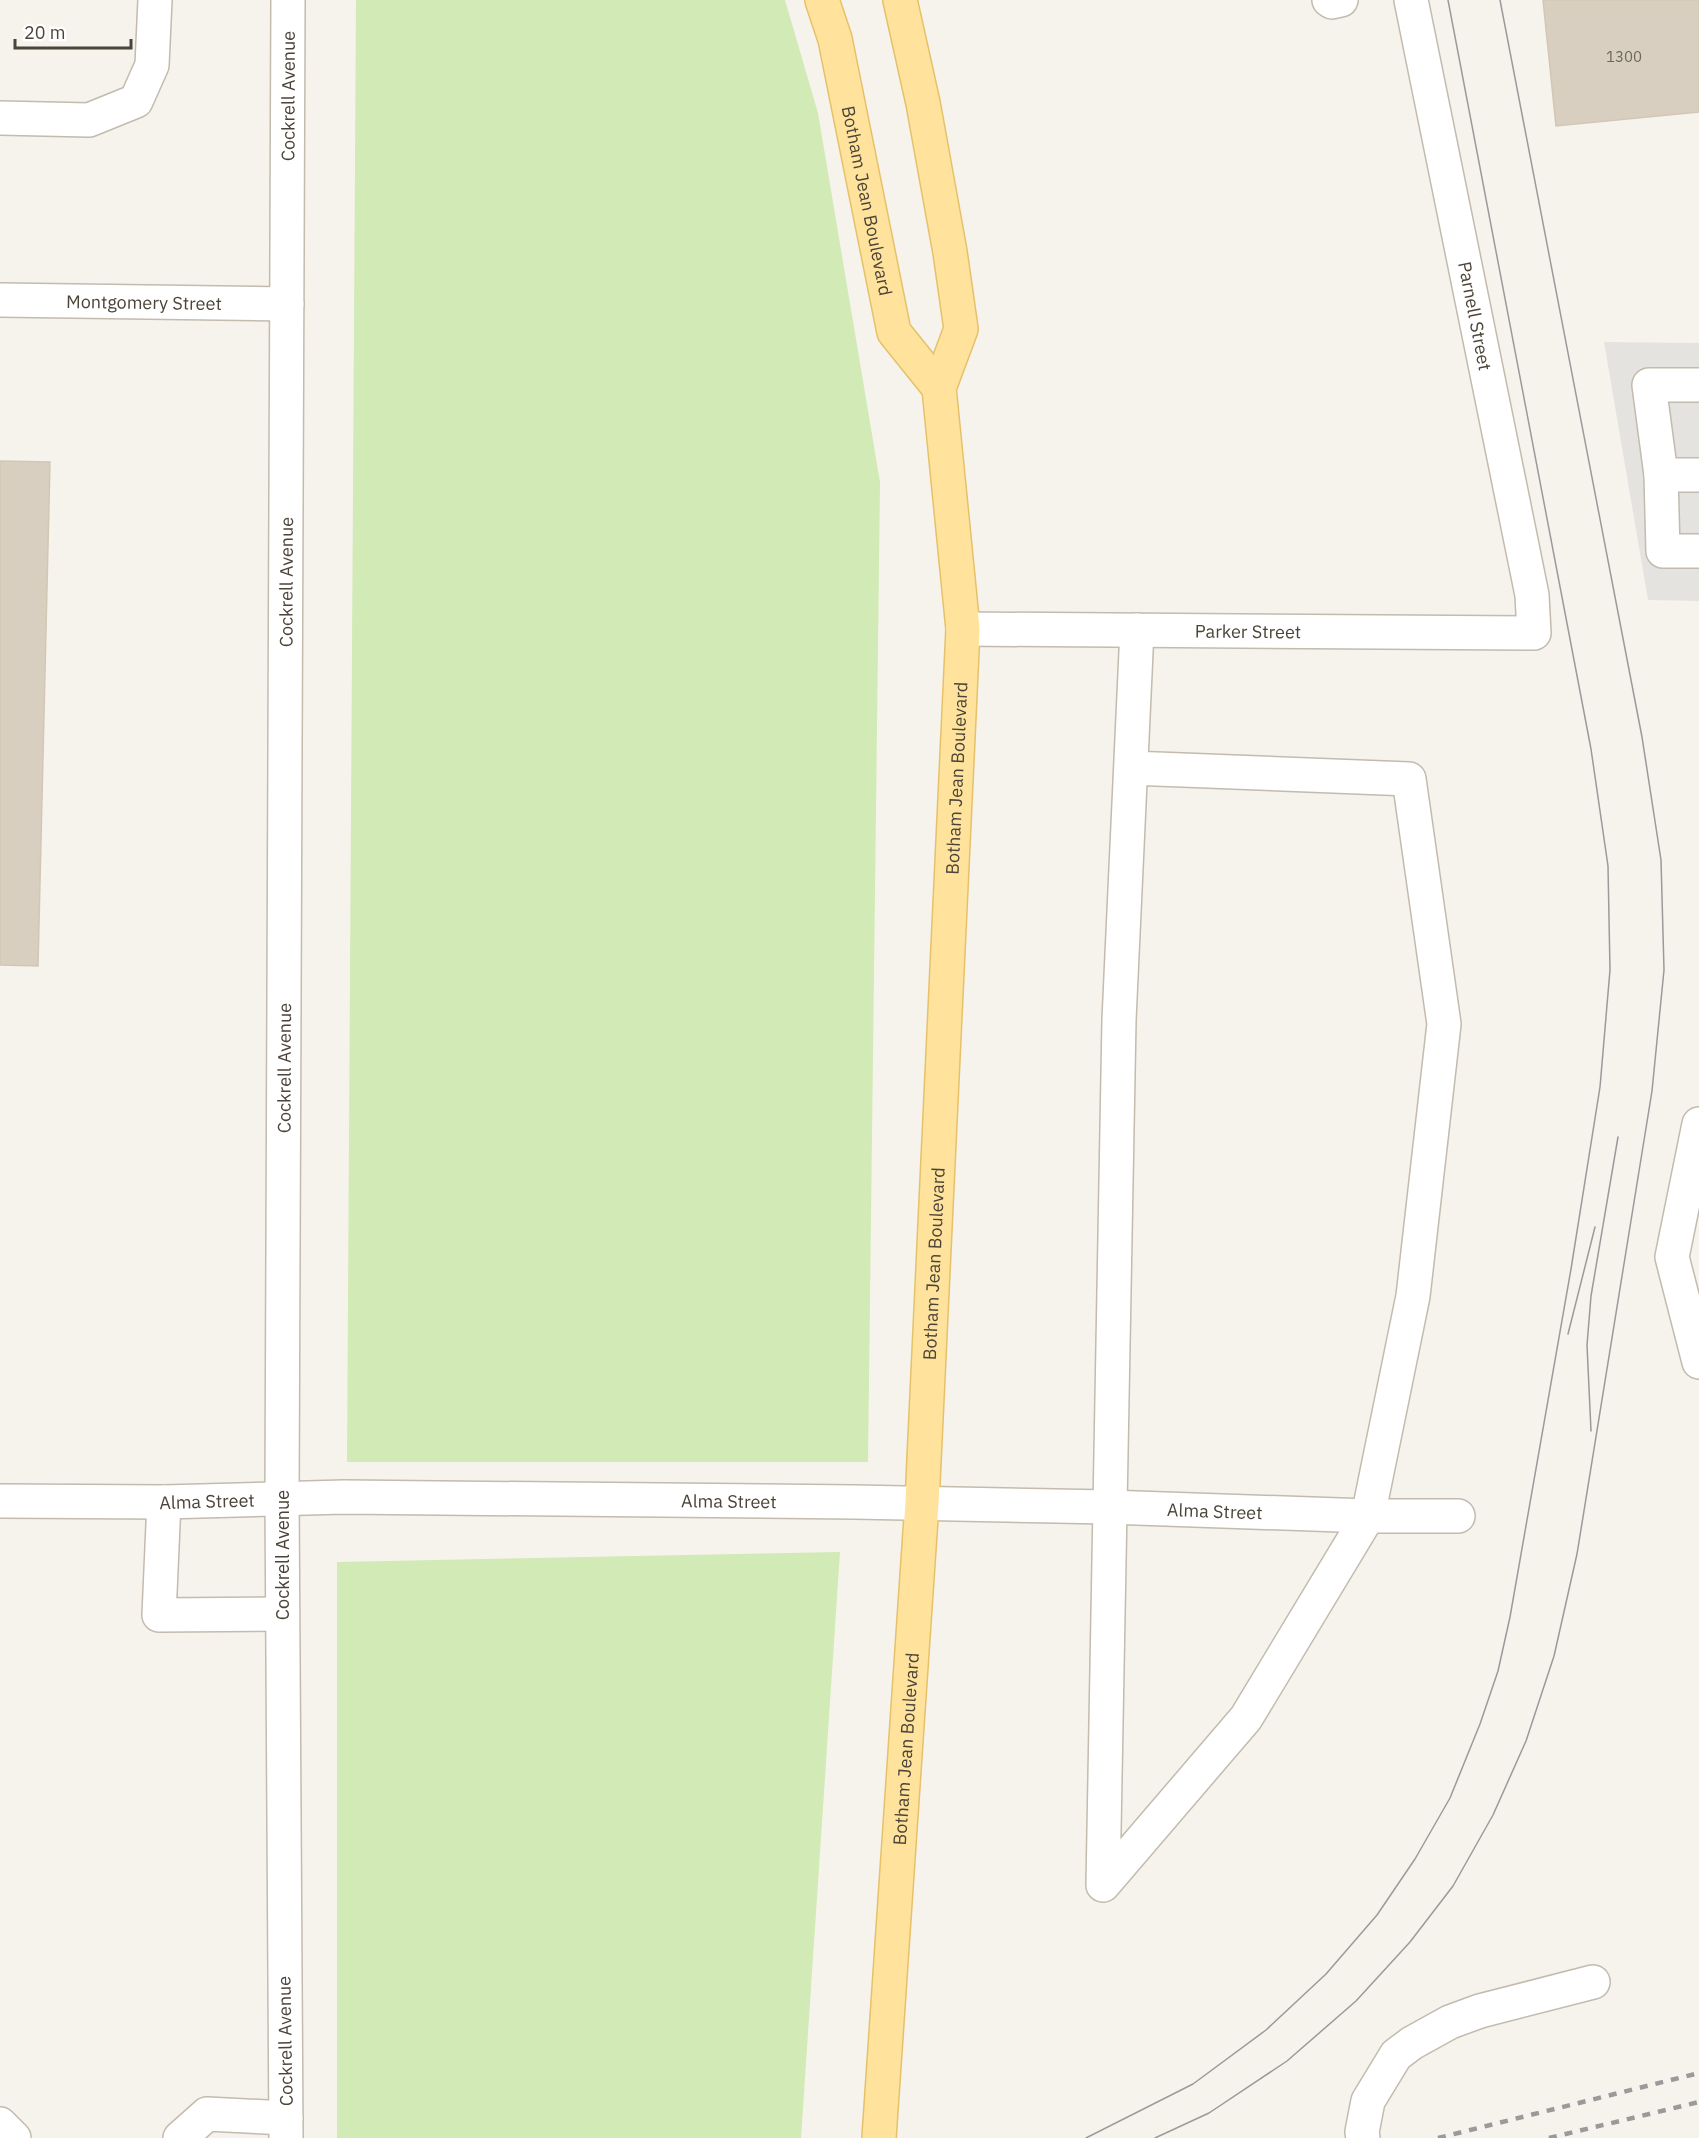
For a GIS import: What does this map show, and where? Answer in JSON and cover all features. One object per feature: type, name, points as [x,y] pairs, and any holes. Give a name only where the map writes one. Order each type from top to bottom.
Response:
[{"type":"main road","name":"Botham Jean Boulevard","points":[[822,0],[835,39],[894,332],[939,388]]},
{"type":"main road","name":"Botham Jean Boulevard","points":[[879,2138],[922,1503],[963,629],[939,388],[961,329],[950,252],[925,114],[900,0]]},
{"type":"street","points":[[0,118],[88,120],[136,101],[152,64],[155,0]]},
{"type":"street","name":"Cockrell Avenue","points":[[286,2128],[282,1498],[288,0]]},
{"type":"street","points":[[1329,0],[1341,0]]},
{"type":"street","name":"Parnell Street","points":[[1411,0],[1532,595],[1534,633]]},
{"type":"street","name":"Montgomery Street","points":[[0,300],[287,304]]},
{"type":"street","points":[[1699,385],[1649,385],[1661,475],[1664,550],[1699,551]]},
{"type":"street","points":[[1661,475],[1699,475]]},
{"type":"street","name":"Parker Street","points":[[963,629],[1534,633]]},
{"type":"street","points":[[1131,768],[1409,779],[1444,1023],[1413,1296],[1368,1516],[1246,1718],[1103,1885],[1108,1507],[1119,1020],[1137,630]]},
{"type":"street","points":[[1699,1124],[1672,1257],[1699,1362]]},
{"type":"street","name":"Alma Street","points":[[0,1501],[164,1502],[356,1497],[922,1503],[1368,1516],[1458,1516]]},
{"type":"street","points":[[164,1502],[159,1615],[282,1614]]},
{"type":"street","points":[[1363,2138],[1363,2124],[1368,2101],[1396,2055],[1412,2043],[1450,2022],[1480,2011],[1593,1982]]},
{"type":"street","points":[[180,2138],[207,2114],[286,2128]]},
{"type":"street","points":[[0,2124],[14,2138]]},
{"type":"green space","points":[[356,0],[785,0],[818,113],[880,482],[868,1462],[347,1462]]},
{"type":"green space","points":[[840,1552],[801,2138],[337,2138],[337,1562]]},
{"type":"shaded area","points":[[1604,342],[1699,343],[1699,601],[1648,600]]},
{"type":"building","points":[[1543,0],[1699,0],[1699,112],[1556,126]]},
{"type":"building","points":[[0,461],[50,462],[38,966],[0,965]]},
{"type":"tram line","points":[[1086,2138],[1193,2084],[1266,2030],[1326,1974],[1377,1915],[1415,1859],[1450,1798],[1480,1724],[1498,1671],[1510,1617],[1571,1269],[1600,1087],[1610,970],[1608,866],[1591,749],[1448,0]]},
{"type":"tram line","points":[[1155,2138],[1209,2113],[1287,2061],[1356,2001],[1410,1942],[1453,1886],[1493,1815],[1526,1741],[1554,1656],[1577,1554],[1652,1091],[1664,970],[1661,860],[1642,737],[1500,0]]},
{"type":"tram line","points":[[1591,1431],[1587,1345],[1591,1296],[1618,1137]]},
{"type":"tram line","points":[[1568,1334],[1595,1227]]},
{"type":"railway","points":[[1438,2138],[1699,2073]]},
{"type":"railway","points":[[1549,2138],[1699,2102]]}]
